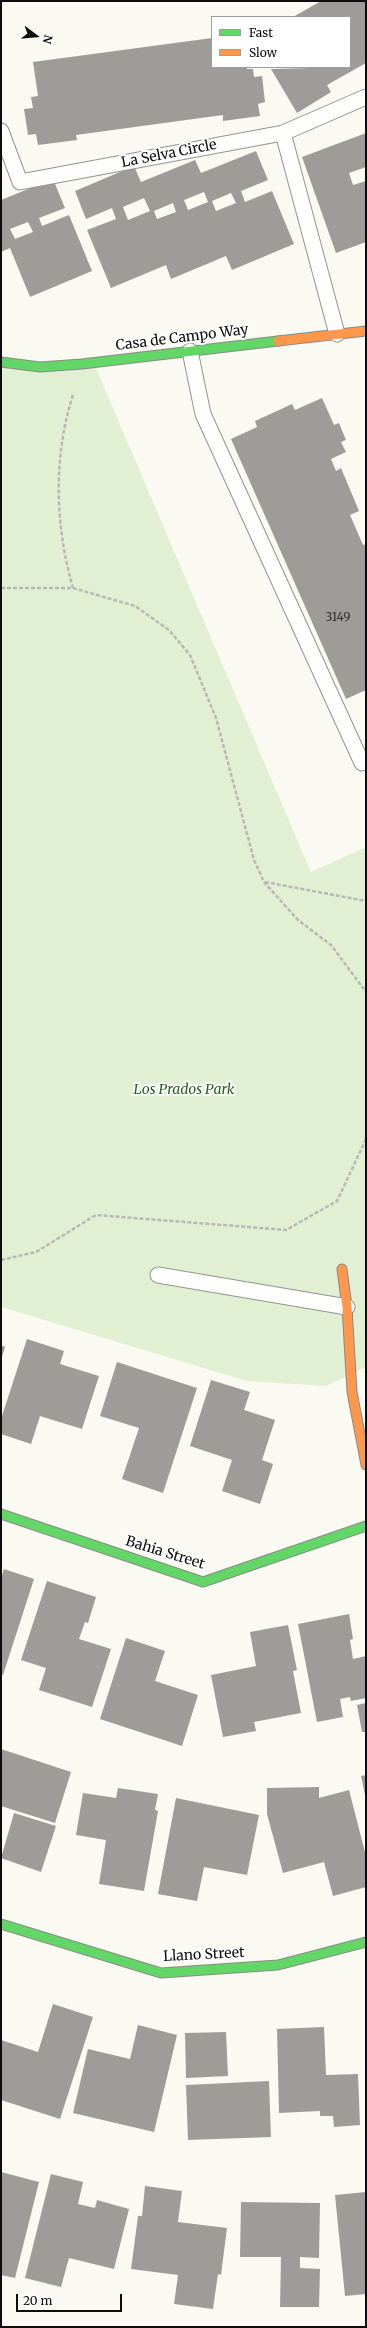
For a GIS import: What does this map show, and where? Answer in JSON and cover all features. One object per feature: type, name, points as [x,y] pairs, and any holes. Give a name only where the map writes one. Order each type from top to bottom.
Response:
[{"type":"street","name":"Casa de Campo Way","points":[[1,362],[40,366],[82,364],[366,330]]},
{"type":"street","points":[[342,1269],[347,1307],[352,1392],[366,1465]]},
{"type":"street","name":"Bahia Street","points":[[1,1514],[203,1582],[366,1526]]},
{"type":"street","name":"Llano Street","points":[[1,1924],[162,1973],[278,1965],[366,1942]]},
{"type":"lane","name":"La Selva Circle","points":[[1,131],[20,182],[283,133],[366,97]]},
{"type":"lane","points":[[283,133],[337,334]]},
{"type":"lane","points":[[190,352],[203,414],[362,763],[366,761]]},
{"type":"lane","points":[[158,1275],[347,1307]]},
{"type":"lane","points":[[352,1392],[366,1386]]},
{"type":"path","points":[[73,588],[63,554],[60,510],[60,471],[63,427],[82,364]]},
{"type":"path","points":[[1,588],[73,588],[135,606],[169,630],[190,655],[216,718],[254,860],[264,882],[298,920],[331,945],[366,992]]},
{"type":"path","points":[[264,882],[366,901]]},
{"type":"path","points":[[1,1260],[36,1252],[96,1215],[286,1230],[337,1201],[366,1139]]},
{"type":"green space","name":"Los Prados Park","points":[[95,366],[311,872],[366,847],[366,1367],[326,1386],[247,1381],[1,1307],[1,367]]},
{"type":"building","points":[[321,1],[366,1],[366,63],[327,85],[331,92],[297,113],[271,69],[351,68],[351,16],[295,16]]},
{"type":"building","points":[[211,38],[211,68],[253,69],[254,77],[262,76],[265,102],[258,104],[260,116],[223,121],[223,115],[76,135],[77,140],[38,145],[36,134],[28,135],[24,109],[33,108],[31,97],[38,96],[33,62]]},
{"type":"building","points":[[366,133],[366,167],[349,173],[353,185],[366,181],[366,242],[336,253],[302,157]]},
{"type":"building","points":[[256,151],[268,180],[241,191],[245,202],[272,191],[294,244],[232,270],[226,256],[171,279],[166,265],[111,288],[87,230],[116,219],[112,208],[86,219],[75,191],[134,166],[141,182],[195,160],[201,173]],"holes":[[[204,192],[208,202],[188,210],[184,200]],[[231,193],[236,203],[216,211],[212,201]],[[144,198],[150,211],[128,220],[123,207]],[[173,203],[176,212],[157,219],[154,211]]]},
{"type":"building","points":[[53,179],[65,208],[39,218],[42,226],[69,215],[92,271],[30,297],[10,248],[1,252],[1,200]],"holes":[[[28,222],[33,232],[15,239],[10,229]]]},
{"type":"building","points":[[322,398],[334,425],[339,423],[346,440],[341,442],[346,452],[331,459],[336,471],[341,468],[359,511],[350,515],[363,545],[366,544],[366,690],[346,699],[231,439],[257,427],[255,421],[292,404],[295,410]]},
{"type":"building","points":[[27,1339],[64,1351],[60,1364],[99,1376],[82,1429],[40,1416],[31,1444],[1,1434],[1,1419]]},
{"type":"building","points":[[1,1345],[5,1347],[1,1360]]},
{"type":"building","points":[[117,1362],[197,1388],[163,1493],[122,1479],[139,1428],[100,1416]]},
{"type":"building","points":[[211,1380],[250,1392],[244,1410],[275,1420],[262,1460],[273,1464],[260,1504],[222,1491],[232,1460],[190,1446]]},
{"type":"building","points":[[4,1569],[34,1579],[3,1675],[1,1674],[1,1578]]},
{"type":"building","points":[[47,1581],[96,1597],[88,1623],[85,1622],[79,1639],[111,1649],[92,1707],[39,1690],[46,1668],[21,1660]]},
{"type":"building","points":[[349,1614],[353,1639],[350,1640],[353,1659],[366,1656],[366,1698],[351,1701],[350,1697],[340,1699],[343,1717],[317,1722],[298,1624]]},
{"type":"building","points":[[288,1625],[297,1670],[293,1671],[301,1713],[254,1722],[256,1731],[223,1737],[211,1675],[256,1666],[250,1632]]},
{"type":"building","points":[[126,1638],[165,1651],[155,1681],[198,1695],[182,1746],[100,1719]]},
{"type":"building","points":[[366,1703],[366,1732],[362,1732],[357,1705]]},
{"type":"building","points":[[1,1749],[71,1772],[55,1823],[1,1806]]},
{"type":"building","points":[[366,1775],[366,1795],[365,1795],[361,1776]]},
{"type":"building","points":[[319,1787],[319,1798],[349,1790],[366,1856],[366,1887],[333,1896],[324,1862],[283,1873],[267,1814],[267,1788]]},
{"type":"building","points":[[118,1788],[158,1794],[155,1810],[158,1811],[144,1891],[99,1884],[106,1840],[76,1835],[83,1793],[116,1798]]},
{"type":"building","points":[[176,1798],[259,1815],[247,1875],[204,1867],[197,1901],[158,1894]]},
{"type":"building","points":[[14,1813],[56,1826],[41,1872],[1,1858]]},
{"type":"building","points":[[53,2004],[93,2017],[60,2119],[1,2100],[1,2040],[38,2052]]},
{"type":"building","points":[[138,2025],[177,2035],[154,2132],[73,2113],[88,2049],[130,2059]]},
{"type":"building","points":[[324,2027],[326,2075],[358,2074],[360,2125],[334,2127],[333,2116],[320,2116],[320,2111],[279,2113],[277,2029]]},
{"type":"building","points":[[226,2032],[228,2076],[186,2078],[185,2033]]},
{"type":"building","points":[[269,2081],[271,2137],[188,2140],[186,2085]]},
{"type":"building","points":[[1,2172],[39,2182],[15,2278],[1,2275]]},
{"type":"building","points":[[51,2174],[83,2182],[78,2204],[95,2208],[97,2200],[129,2209],[114,2269],[69,2258],[61,2287],[25,2278]]},
{"type":"building","points":[[145,2186],[182,2191],[178,2222],[227,2228],[221,2275],[218,2274],[213,2309],[174,2304],[178,2275],[131,2269],[138,2216],[142,2216]]},
{"type":"building","points":[[366,2192],[366,2294],[345,2296],[335,2195]]},
{"type":"building","points":[[241,2202],[320,2203],[319,2258],[300,2257],[300,2268],[320,2269],[319,2307],[280,2307],[281,2257],[240,2257]]},
{"type":"traffic: fast","points":[[1,362],[40,367],[82,364],[278,341]]},
{"type":"traffic: fast","points":[[1,1514],[203,1582],[366,1526]]},
{"type":"traffic: fast","points":[[1,1924],[161,1973],[278,1965],[366,1942]]},
{"type":"traffic: slow","points":[[278,341],[366,331]]},
{"type":"traffic: slow","points":[[342,1269],[347,1307],[352,1392],[366,1465]]}]
